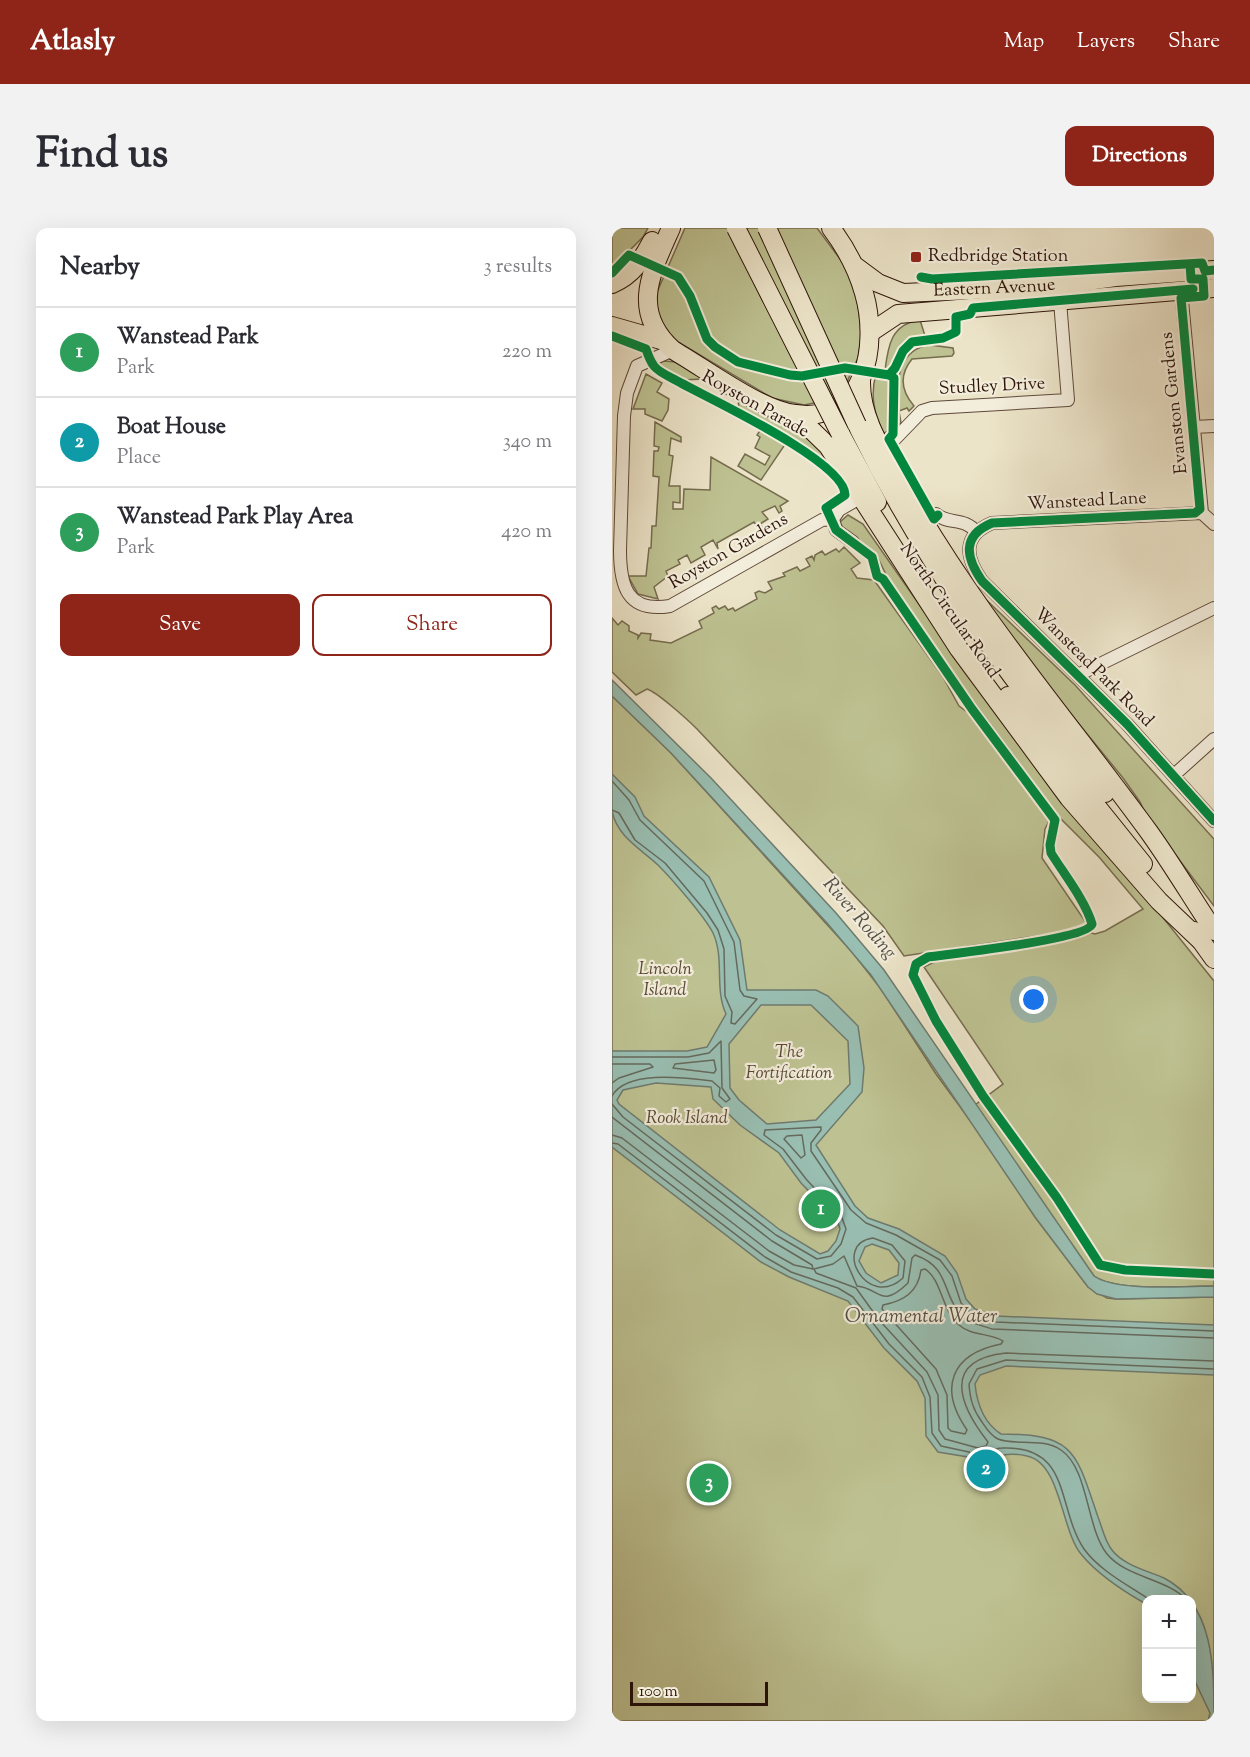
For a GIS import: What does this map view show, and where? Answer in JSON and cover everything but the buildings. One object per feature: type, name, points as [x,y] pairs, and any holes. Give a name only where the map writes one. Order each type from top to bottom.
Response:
[{"type":"highway","points":[[612,284],[632,273],[641,262],[658,228]]},
{"type":"highway","points":[[667,345],[656,331],[648,307],[650,273],[671,228]]},
{"type":"highway","name":"North Circular Road","points":[[736,228],[848,429]]},
{"type":"highway","name":"North Circular Road","points":[[767,228],[848,429],[869,490],[965,637],[1209,934],[1214,959]]},
{"type":"highway","points":[[612,326],[667,345],[770,407],[795,414],[812,415],[834,410],[853,396],[861,380],[870,350],[871,332],[865,293],[855,266],[835,231]]},
{"type":"highway","name":"Eastern Avenue","points":[[855,266],[878,284],[903,293],[984,291],[1214,270]]},
{"type":"highway","points":[[612,295],[625,291],[650,273]]},
{"type":"highway","name":"Eastern Avenue","points":[[871,332],[898,314],[1214,288]]},
{"type":"highway","points":[[861,380],[862,404],[877,438],[956,573],[990,625],[1150,834],[1209,934]]},
{"type":"highway","points":[[795,414],[828,446],[959,649],[1069,798],[1160,901],[1209,934]]},
{"type":"street","name":"Evanston Gardens","points":[[1181,290],[1202,513]]},
{"type":"street","points":[[984,291],[1053,293],[1060,302]]},
{"type":"street","name":"Studley Drive","points":[[894,440],[912,419],[922,411],[932,408],[1068,400],[1060,302]]},
{"type":"street","name":"Royston Gardens","points":[[667,345],[637,366],[627,393],[620,575],[628,596],[656,608],[670,606],[827,520],[860,498]]},
{"type":"street","points":[[1194,427],[1214,426]]},
{"type":"street","points":[[1202,513],[1214,524]]},
{"type":"street","name":"Wanstead Lane","points":[[976,532],[992,523],[1000,522],[1202,513]]},
{"type":"street","points":[[936,514],[942,520],[966,523],[976,532]]},
{"type":"street","points":[[827,520],[836,530],[853,542]]},
{"type":"street","name":"Wanstead Park Road","points":[[976,532],[971,540],[969,557],[982,581],[1078,675],[1174,775],[1214,821]]},
{"type":"street","points":[[1078,675],[1214,608]]},
{"type":"street","points":[[1174,775],[1214,739]]},
{"type":"green space","points":[[612,228],[648,228],[643,237],[612,268]]},
{"type":"green space","points":[[685,228],[817,228],[846,267],[856,290],[862,336],[858,358],[846,384],[824,401],[804,405],[772,398],[678,342],[662,326],[656,309],[657,292]]},
{"type":"green space","points":[[920,320],[926,339],[908,345],[893,369],[885,370],[890,345],[897,331],[910,322]]},
{"type":"green space","points":[[930,345],[953,348],[954,353],[952,356],[912,359],[905,371],[903,383],[906,395],[914,406],[909,411],[907,408],[899,411],[901,423],[893,426],[902,365],[917,349]]},
{"type":"green space","points":[[664,361],[677,362],[703,379],[680,380],[655,367],[654,364]]},
{"type":"green space","points":[[646,374],[662,383],[657,392],[669,399],[668,410],[662,421],[645,414],[645,409],[633,409]]},
{"type":"green space","points":[[876,374],[890,378],[891,385],[888,431],[883,434],[874,404],[873,389]]},
{"type":"green space","points":[[738,401],[810,439],[818,445],[837,474],[793,439],[740,413]]},
{"type":"green space","points":[[655,422],[681,437],[681,442],[671,438],[669,455],[673,456],[669,486],[680,486],[680,503],[673,502],[673,509],[683,509],[684,489],[710,490],[711,457],[788,501],[780,506],[782,511],[779,513],[775,506],[762,512],[768,519],[760,524],[762,527],[759,529],[754,522],[717,543],[718,549],[713,540],[701,547],[705,555],[691,563],[687,555],[678,560],[680,564],[666,571],[668,576],[654,587],[658,599],[638,594],[628,576],[646,576],[652,526],[656,526],[659,477],[653,476],[654,451],[658,451],[659,447],[654,446]]},
{"type":"green space","points":[[761,429],[786,443],[761,480],[738,466],[745,454],[765,465],[770,456],[755,448],[760,437],[757,435]]},
{"type":"green space","points":[[848,515],[863,524],[974,683],[1214,981],[1214,1286],[1134,1286],[1105,1281],[1094,1276],[975,1105],[1003,1084],[924,967],[942,958],[1049,942],[1088,932],[1095,934],[1105,931],[1143,909],[1099,857],[1060,818],[923,633],[892,587],[876,554],[843,528],[840,522]]},
{"type":"green space","points":[[844,547],[860,563],[851,569],[857,578],[874,580],[943,677],[959,706],[970,714],[1050,819],[1045,829],[1042,858],[1087,924],[1063,932],[904,956],[883,926],[697,729],[658,695],[647,689],[636,695],[612,672],[612,618],[618,625],[622,621],[629,626],[629,631],[638,635],[638,638],[641,633],[651,634],[650,640],[671,643],[702,628],[699,621],[714,613],[712,608],[716,606],[719,609],[725,606],[728,610],[733,608],[735,611],[757,599],[755,593],[759,591],[765,593],[772,589],[768,582],[785,576],[783,573],[797,567],[800,571],[810,566],[806,559],[812,556],[814,560],[815,555],[822,551],[825,555],[836,549],[839,552]]},
{"type":"green space","points":[[974,588],[1075,685],[1214,839],[1214,906],[1147,817],[1140,802],[1123,778],[1005,633]]},
{"type":"green space","points":[[612,696],[671,753],[852,952],[881,989],[936,1074],[986,1142],[1035,1217],[1088,1287],[1107,1298],[1116,1299],[1214,1297],[1214,1721],[612,1721]]},
{"type":"water","points":[[612,680],[711,778],[836,913],[884,970],[1094,1276],[1105,1281],[1134,1286],[1214,1286],[1214,1297],[1116,1299],[1097,1294],[1088,1287],[1035,1217],[871,975],[827,923],[671,753],[612,696]]},
{"type":"water","name":"Ornamental Water","points":[[612,774],[635,797],[644,816],[709,877],[740,940],[747,990],[816,990],[828,996],[858,1026],[864,1068],[862,1092],[816,1145],[855,1206],[868,1218],[899,1229],[945,1256],[957,1273],[966,1299],[975,1309],[996,1316],[1214,1325],[1214,1375],[1006,1366],[980,1375],[975,1384],[982,1412],[995,1430],[1001,1434],[1045,1438],[1059,1443],[1069,1452],[1084,1477],[1107,1543],[1112,1550],[1129,1564],[1164,1578],[1186,1595],[1142,1595],[1142,1602],[1095,1569],[1074,1543],[1054,1484],[1038,1461],[1027,1456],[1011,1454],[973,1463],[968,1457],[938,1452],[926,1436],[925,1398],[917,1381],[884,1348],[848,1301],[789,1277],[761,1262],[612,1147],[612,1051],[687,1051],[707,1047],[726,1014],[722,1004],[717,943],[713,933],[696,908],[671,879],[624,835],[612,811]],"holes":[[[761,1005],[811,1005],[848,1041],[850,1084],[816,1120],[767,1124],[739,1100],[730,1088],[729,1044]],[[656,1083],[711,1087],[713,1099],[740,1125],[779,1153],[801,1183],[837,1220],[840,1229],[836,1241],[828,1251],[820,1254],[780,1230],[619,1104],[617,1100],[623,1090]],[[872,1244],[889,1250],[899,1263],[898,1275],[881,1283],[866,1273],[859,1261],[865,1247]]]},
{"type":"water","points":[[1196,1610],[1208,1639],[1213,1680],[1214,1721],[1208,1721],[1210,1713],[1196,1683]]},
{"type":"cycle path","points":[[612,273],[629,255],[678,277],[690,296],[707,339],[738,362],[790,375],[802,376],[845,368],[889,375],[894,378],[893,434],[889,439],[934,519],[938,515]]},
{"type":"cycle path","points":[[921,277],[932,279],[1202,263],[1205,271],[1214,270]]},
{"type":"cycle path","points":[[1190,264],[1191,279],[1203,279],[1204,296],[1181,298],[1200,509],[1195,513],[992,523],[975,534],[969,548],[972,564],[982,581],[1127,724],[1214,821]]},
{"type":"cycle path","points":[[889,375],[903,351],[912,342],[943,338],[956,332],[956,317],[970,314],[973,308],[1193,289]]},
{"type":"cycle path","name":"Royston Parade","points":[[612,336],[646,349],[651,362],[659,371],[801,449],[824,466],[839,481],[845,495],[826,508],[836,530],[872,557],[877,576],[883,579],[972,709],[1055,820],[1050,845],[1051,853],[1080,897],[1092,924],[1084,930],[1044,940],[928,957],[916,964],[913,975],[936,1021],[983,1096],[1057,1198],[1100,1265],[1125,1270],[1214,1274]]},
{"type":"place","name":"Redbridge Station","points":[[916,257]]},
{"type":"place","name":"Wanstead Park","points":[[821,1209]]},
{"type":"place","name":"Boat House","points":[[986,1469]]},
{"type":"place","name":"Wanstead Park Play Area","points":[[709,1483]]},
{"type":"water label","name":"River Roding","points":[[859,919]]},
{"type":"park label","name":"Lincoln Island","points":[[665,980]]},
{"type":"park label","name":"The Fortification","points":[[789,1063]]},
{"type":"park label","name":"Rook Island","points":[[687,1119]]}]
